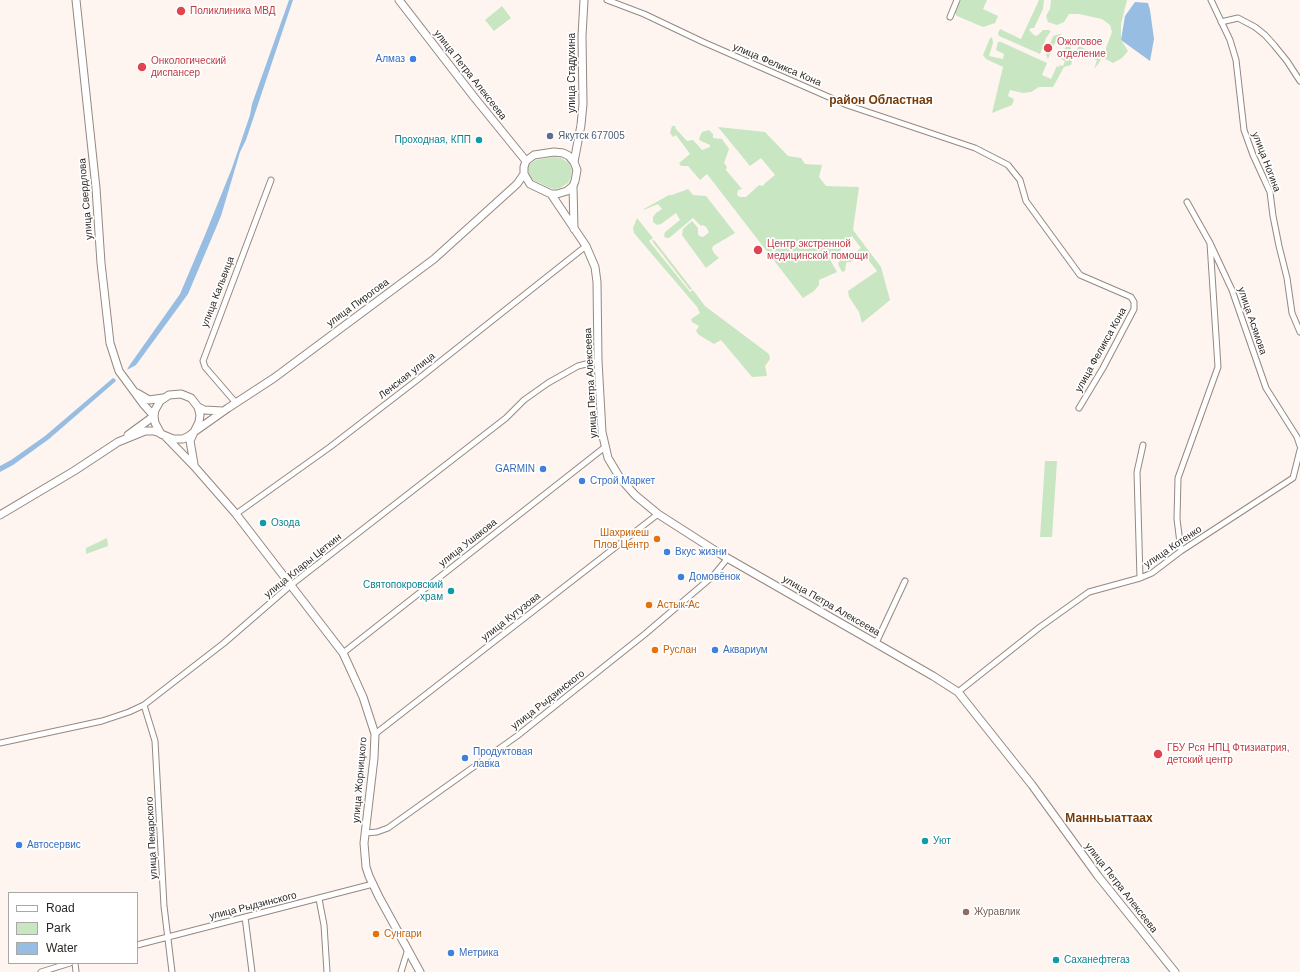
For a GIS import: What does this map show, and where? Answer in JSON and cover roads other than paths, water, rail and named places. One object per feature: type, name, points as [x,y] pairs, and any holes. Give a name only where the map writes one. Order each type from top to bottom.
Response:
[{"type":"street","name":"улица Свердлова","points":[[76,0],[96,188],[100,263],[110,343],[119,371],[154,416]]},
{"type":"street","name":"улица Петра Алексеева","points":[[399,0],[526,161]]},
{"type":"street","name":"улица Стадухина","points":[[574,162],[581,125],[583,104],[582,36],[584,0]]},
{"type":"street","name":"улица Феликса Кона","points":[[607,0],[644,14],[709,45],[847,105],[975,148],[1008,166],[1020,180],[1026,201],[1080,275],[1131,297],[1134,302],[1134,309],[1128,322],[1104,368],[1079,408]]},
{"type":"street","points":[[950,17],[957,0]]},
{"type":"street","name":"улица Ногина","points":[[1210,0],[1230,40],[1236,60],[1244,130],[1253,155],[1270,192],[1273,216],[1287,278],[1292,313],[1300,332]]},
{"type":"street","points":[[1222,22],[1238,18],[1255,27],[1274,45],[1300,80]]},
{"type":"street","points":[[530,184],[524,174],[526,161],[534,155],[554,152],[563,153],[572,151],[577,146]]},
{"type":"street","points":[[563,153],[569,156],[574,162],[577,170],[573,186],[574,229]]},
{"type":"street","name":"улица Пирогова","points":[[194,432],[274,378],[434,259],[517,184],[524,174]]},
{"type":"street","name":"улица Кальвица","points":[[236,403],[205,367],[203,361],[271,180]]},
{"type":"street","points":[[517,184],[530,184],[551,194],[561,194],[573,186]]},
{"type":"street","name":"улица Петра Алексеева","points":[[551,194],[586,246],[595,267],[597,282],[598,361],[602,432],[608,458],[620,478],[635,495],[658,514],[728,559],[934,676],[958,692],[1032,785],[1098,876],[1175,972]]},
{"type":"street","name":"улица Асямова","points":[[1187,202],[1210,244],[1232,290],[1266,388],[1297,437],[1300,446]]},
{"type":"street","points":[[1181,551],[1177,519],[1178,478],[1218,367],[1210,244]]},
{"type":"street","name":"Ленская улица","points":[[236,514],[330,447],[411,385],[586,246]]},
{"type":"street","name":"улица Клары Цеткин","points":[[0,743],[102,721],[129,712],[144,705],[224,643],[291,586],[506,418],[524,400],[548,383],[578,366],[598,361]]},
{"type":"street","name":"улица Свердлова","points":[[134,391],[141,397],[149,400],[163,398]]},
{"type":"street","points":[[164,435],[154,423],[157,405],[163,398],[169,395],[181,394],[191,398],[198,407],[200,414],[199,422],[190,441],[194,466]]},
{"type":"street","points":[[198,407],[211,411],[224,411]]},
{"type":"street","points":[[0,515],[74,471],[154,416]]},
{"type":"street","points":[[118,442],[145,431],[154,431],[173,439],[182,439],[194,432]]},
{"type":"street","name":"улица Жорницкого","points":[[164,435],[194,466],[236,514],[343,654],[363,697],[375,734],[374,758],[365,833],[364,855],[366,867],[373,884],[420,972]]},
{"type":"street","points":[[1140,578],[1137,472],[1143,445]]},
{"type":"street","name":"улица Ушакова","points":[[343,654],[605,447]]},
{"type":"street","name":"улица Котенко","points":[[958,692],[1040,627],[1089,592],[1140,578],[1152,573],[1181,551],[1293,478],[1300,450]]},
{"type":"street","name":"улица Кутузова","points":[[375,734],[658,514]]},
{"type":"street","name":"улица Рыдзинского","points":[[365,833],[377,832],[388,828],[517,736],[645,634],[713,576],[728,559]]},
{"type":"street","points":[[876,643],[905,581]]},
{"type":"street","name":"улица Пекарского","points":[[144,705],[154,741],[164,906],[172,972]]},
{"type":"street","name":"улица Рыдзинского","points":[[138,945],[373,884]]},
{"type":"street","points":[[319,899],[324,925],[328,972]]},
{"type":"street","points":[[245,917],[252,972]]},
{"type":"street","points":[[401,972],[408,949]]},
{"type":"street","points":[[41,972],[67,964]]},
{"type":"water","points":[[289,0],[293,0],[246,140],[240,152],[221,216],[188,294],[136,365],[127,370],[180,294],[232,168],[250,115],[252,104]]},
{"type":"water","points":[[1135,2],[1148,3],[1150,10],[1154,39],[1150,61],[1121,40],[1125,16]]},
{"type":"water","points":[[113,378],[116,381],[49,439],[13,465],[0,472],[0,466],[45,436]]},
{"type":"place","name":"Поликлиника МВД","points":[[181,11]]},
{"type":"place","name":"Ожоговое отделение","points":[[1048,48]]},
{"type":"place","name":"Алмаз","points":[[413,59]]},
{"type":"place","name":"Онкологический диспансер","points":[[142,67]]},
{"type":"place","name":"Якутск 677005","points":[[550,136]]},
{"type":"place","name":"Проходная, КПП","points":[[479,140]]},
{"type":"place","name":"Центр экстренной медицинской помощи","points":[[758,250]]},
{"type":"place","name":"GARMIN","points":[[543,469]]},
{"type":"place","name":"Строй Маркет","points":[[582,481]]},
{"type":"place","name":"Озода","points":[[263,523]]},
{"type":"place","name":"Шахрикеш Плов Центр","points":[[657,539]]},
{"type":"place","name":"Вкус жизни","points":[[667,552]]},
{"type":"place","name":"Домовёнок","points":[[681,577]]},
{"type":"place","name":"Святопокровский храм","points":[[451,591]]},
{"type":"place","name":"Астык-Ас","points":[[649,605]]},
{"type":"place","name":"Руслан","points":[[655,650]]},
{"type":"place","name":"Аквариум","points":[[715,650]]},
{"type":"place","name":"ГБУ Рся НПЦ Фтизиатрия, детский центр","points":[[1158,754]]},
{"type":"place","name":"Продуктовая лавка","points":[[465,758]]},
{"type":"place","name":"Уют","points":[[925,841]]},
{"type":"place","name":"Автосервис","points":[[19,845]]},
{"type":"place","name":"Журавлик","points":[[966,912]]},
{"type":"place","name":"Сунгари","points":[[376,934]]},
{"type":"place","name":"Метрика","points":[[451,953]]},
{"type":"place","name":"Саханефтегаз","points":[[1056,960]]},
{"type":"district","name":"район Областная","points":[[881,101]]},
{"type":"district","name":"Манньыаттаах","points":[[1109,819]]}]
